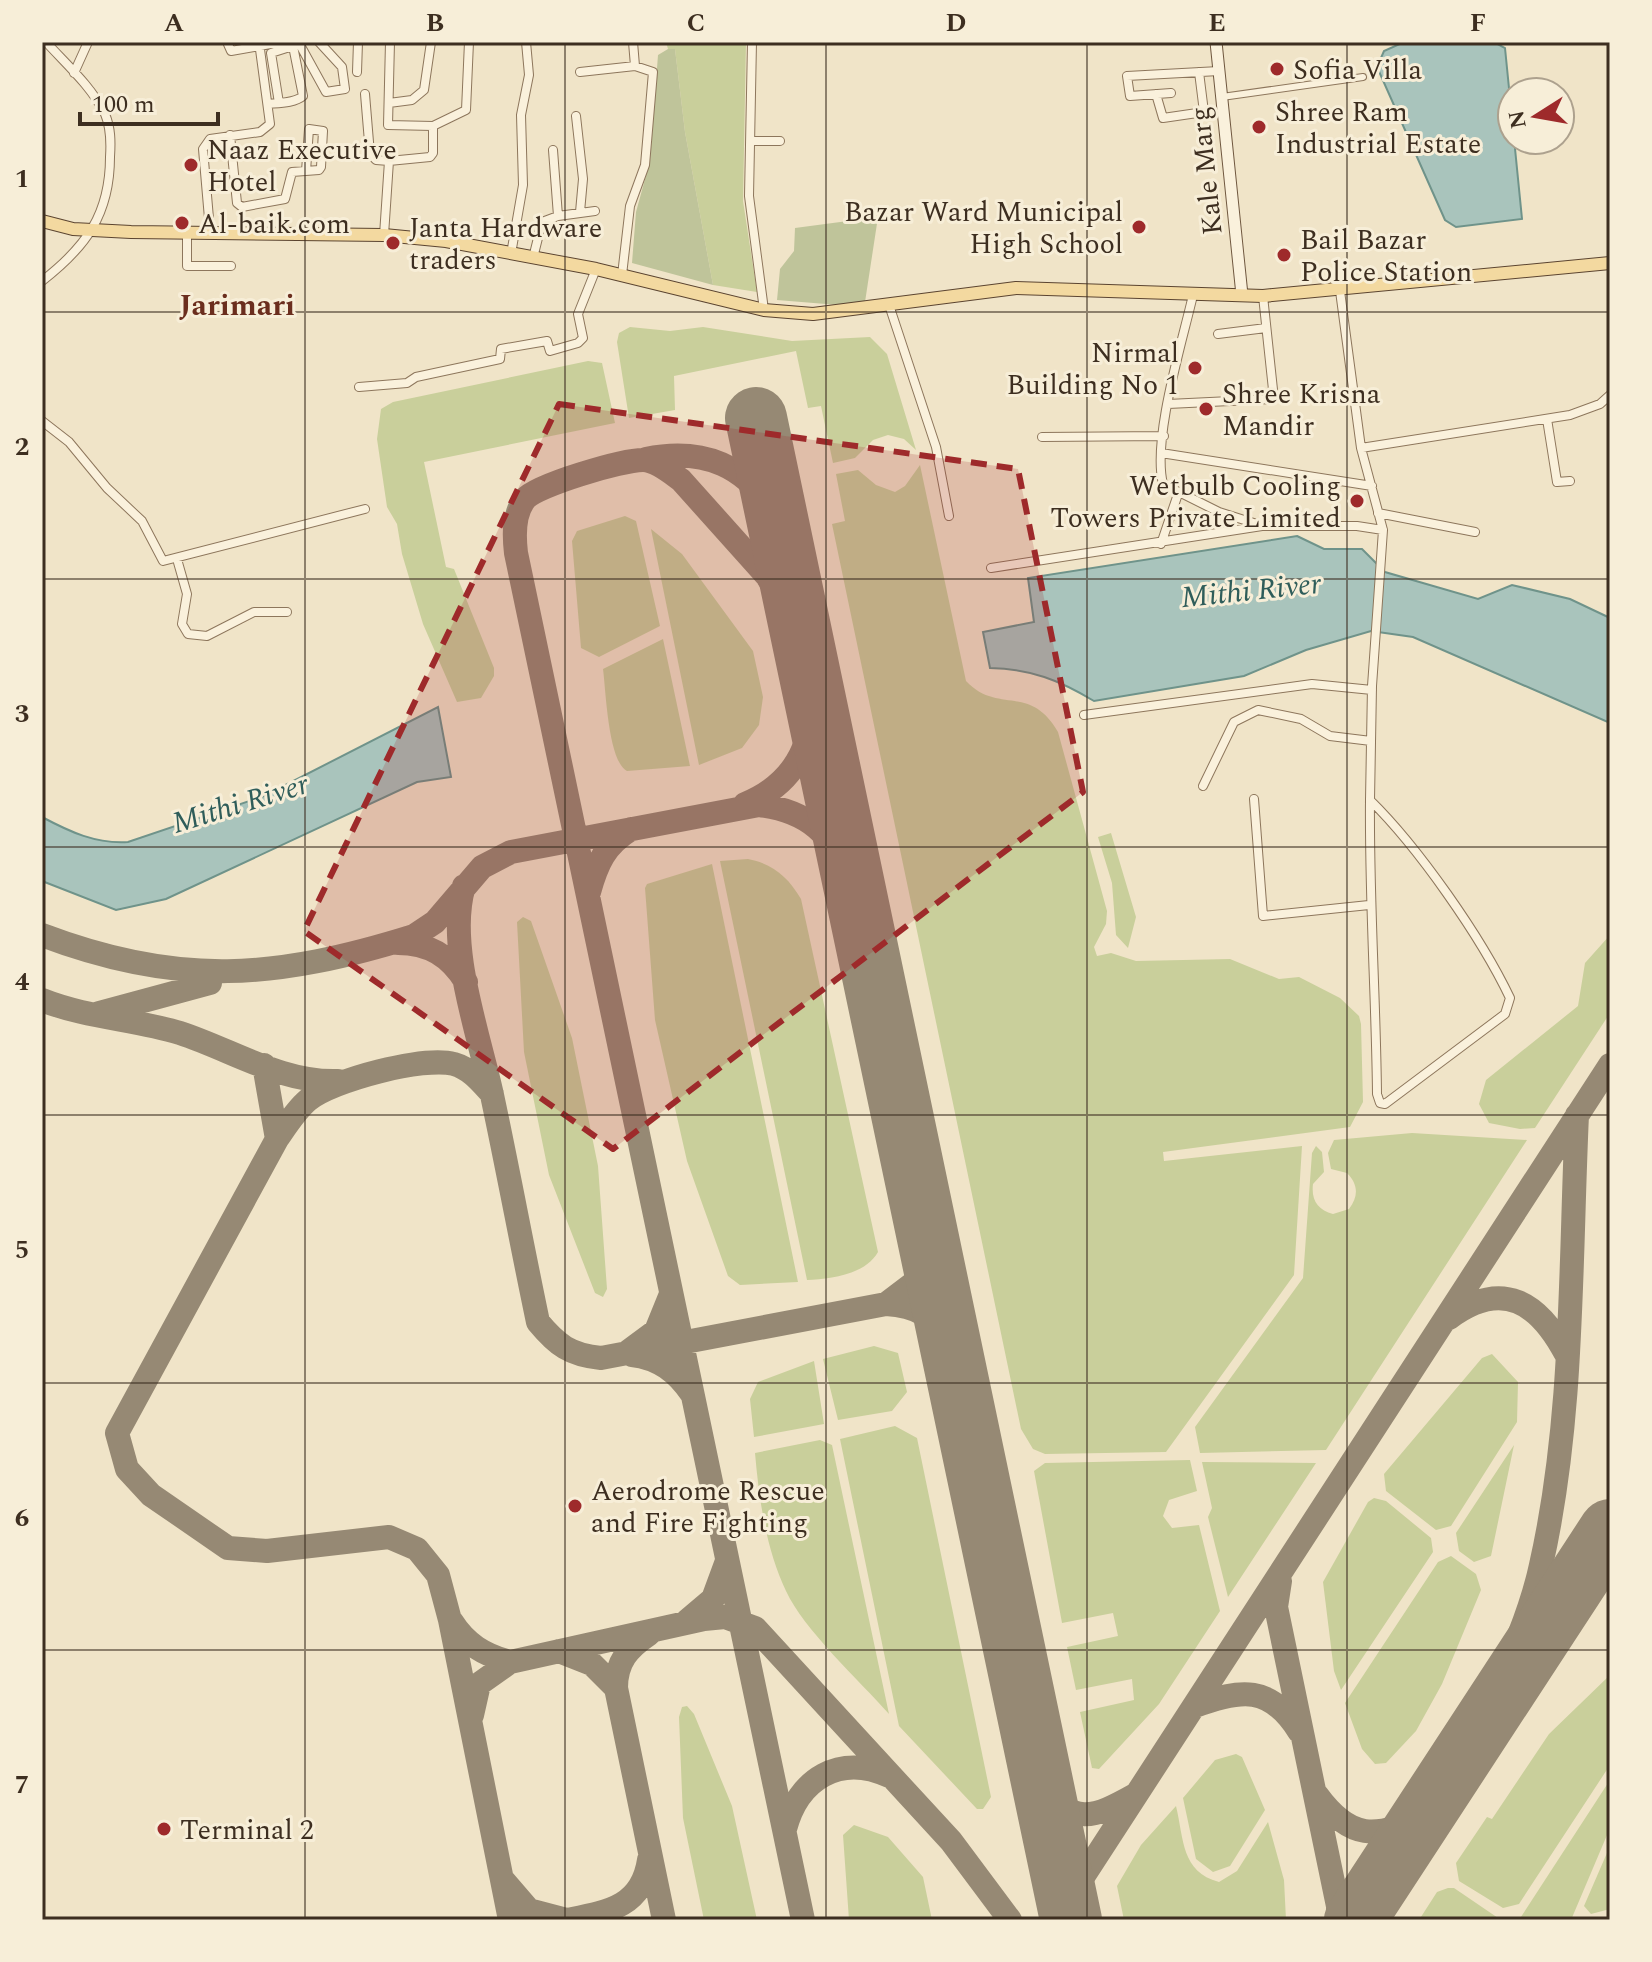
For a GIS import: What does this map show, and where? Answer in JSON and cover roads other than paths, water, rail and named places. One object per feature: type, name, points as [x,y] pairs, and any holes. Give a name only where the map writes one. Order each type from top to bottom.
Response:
[{"type":"main road","name":"Kale Marg","points":[[1216,42],[1242,295]]},
{"type":"main road","points":[[42,212],[86,227]]},
{"type":"main road","points":[[42,221],[73,229],[86,227],[131,232],[210,230],[384,235],[446,241],[596,269],[764,310],[823,314],[1016,288],[1263,296],[1610,263]]},
{"type":"street","points":[[42,281],[73,256],[86,227],[108,194],[110,135],[102,108],[46,42]]},
{"type":"street","points":[[74,73],[88,42]]},
{"type":"street","points":[[227,42],[230,51],[259,44],[281,44],[294,48],[303,96],[268,104]]},
{"type":"street","points":[[298,42],[326,92],[345,89],[342,67],[319,42]]},
{"type":"street","points":[[357,72],[358,42]]},
{"type":"street","points":[[390,42],[388,125],[433,126],[466,110],[469,42]]},
{"type":"street","points":[[389,103],[412,100],[424,90],[431,42]]},
{"type":"street","points":[[511,254],[523,185],[521,125],[529,75],[526,42]]},
{"type":"street","points":[[633,42],[635,66]]},
{"type":"street","points":[[752,42],[749,196],[764,310]]},
{"type":"street","points":[[210,230],[203,149],[210,139],[268,129],[268,104],[259,44]]},
{"type":"street","points":[[279,103],[270,55],[281,44]]},
{"type":"street","points":[[580,72],[635,66],[653,72],[645,165],[630,206],[622,275]]},
{"type":"street","points":[[1171,93],[1130,96],[1127,76],[1219,71]]},
{"type":"street","points":[[1156,94],[1163,118],[1203,113],[1199,72]]},
{"type":"street","points":[[1204,106],[1222,100],[1363,77]]},
{"type":"street","points":[[365,94],[370,154],[376,160],[430,157],[433,153],[433,126]]},
{"type":"street","points":[[576,116],[583,179],[580,212]]},
{"type":"street","points":[[230,135],[237,203],[242,207],[285,199],[292,172],[306,171],[321,167],[323,131],[313,128],[309,129],[306,171]]},
{"type":"street","points":[[750,141],[780,141]]},
{"type":"street","points":[[553,150],[558,216]]},
{"type":"street","points":[[384,235],[389,161]]},
{"type":"street","points":[[533,258],[539,224],[558,216],[595,211]]},
{"type":"street","points":[[187,231],[187,266],[231,266]]},
{"type":"street","points":[[359,387],[407,383],[416,377],[481,366],[500,359],[501,349],[547,341],[550,351],[578,343],[583,338],[578,314],[596,269]]},
{"type":"street","points":[[1340,291],[1361,448],[1383,530],[1372,688],[1370,800],[1369,905],[1375,957],[1377,1094],[1380,1103],[1385,1104],[1505,1014],[1510,998],[1486,955],[1400,829],[1370,800]]},
{"type":"street","points":[[1193,295],[1168,404],[1159,467],[1163,484],[1178,494],[1262,526]]},
{"type":"street","points":[[1168,404],[1274,399],[1263,296]]},
{"type":"street","points":[[889,305],[936,447],[949,516]]},
{"type":"street","points":[[1218,334],[1266,328]]},
{"type":"street","points":[[1361,448],[1547,419],[1600,404],[1610,395]]},
{"type":"street","points":[[1547,419],[1557,482],[1570,481]]},
{"type":"street","points":[[42,421],[69,442],[107,488],[142,521],[161,559],[168,562],[365,509]]},
{"type":"street","points":[[1042,437],[1164,436]]},
{"type":"street","points":[[1161,453],[1372,486]]},
{"type":"street","points":[[1161,544],[1178,494]]},
{"type":"street","points":[[1378,513],[1475,532]]},
{"type":"street","points":[[991,568],[1262,526],[1357,526],[1383,530]]},
{"type":"street","points":[[177,559],[187,594],[182,624],[188,634],[207,636],[254,612],[287,612]]},
{"type":"street","points":[[1084,715],[1312,684],[1372,688]]},
{"type":"street","points":[[1203,786],[1234,722],[1258,710],[1301,719],[1330,736],[1371,741]]},
{"type":"street","points":[[1254,799],[1263,916],[1369,905]]},
{"type":"water","points":[[1404,42],[1494,42],[1505,48],[1508,76],[1496,76],[1496,156],[1516,156],[1522,219],[1456,227],[1445,220],[1377,67],[1384,51]]},
{"type":"water","name":"Mithi River","points":[[1297,536],[1324,549],[1362,549],[1385,572],[1478,599],[1512,585],[1570,599],[1610,618],[1610,723],[1413,637],[1371,631],[1306,650],[1244,676],[1094,701],[1044,677],[990,668],[983,632],[1034,622],[1028,578]]},
{"type":"water","points":[[438,707],[451,777],[417,782],[166,899],[116,910],[42,881],[42,817],[84,836],[128,842],[264,796]]},
{"type":"place","name":"Sofia Villa","points":[[1277,69]]},
{"type":"place","name":"Shree Ram Industrial Estate","points":[[1259,127]]},
{"type":"place","name":"Naaz Executive Hotel","points":[[191,165]]},
{"type":"place","name":"Al-baik.com","points":[[182,223]]},
{"type":"place","name":"Bazar Ward Municipal High School","points":[[1139,227]]},
{"type":"place","name":"Janta Hardware traders","points":[[393,243]]},
{"type":"place","name":"Bail Bazar Police Station","points":[[1284,255]]},
{"type":"place","name":"Nirmal Building No 1","points":[[1195,368]]},
{"type":"place","name":"Shree Krisna Mandir","points":[[1206,409]]},
{"type":"place","name":"Wetbulb Cooling Towers Private Limited","points":[[1357,501]]},
{"type":"place","name":"Aerodrome Rescue and Fire Fighting","points":[[575,1506]]},
{"type":"place","name":"Terminal 2","points":[[164,1829]]},
{"type":"district","name":"Jarimari","points":[[237,305]]}]
